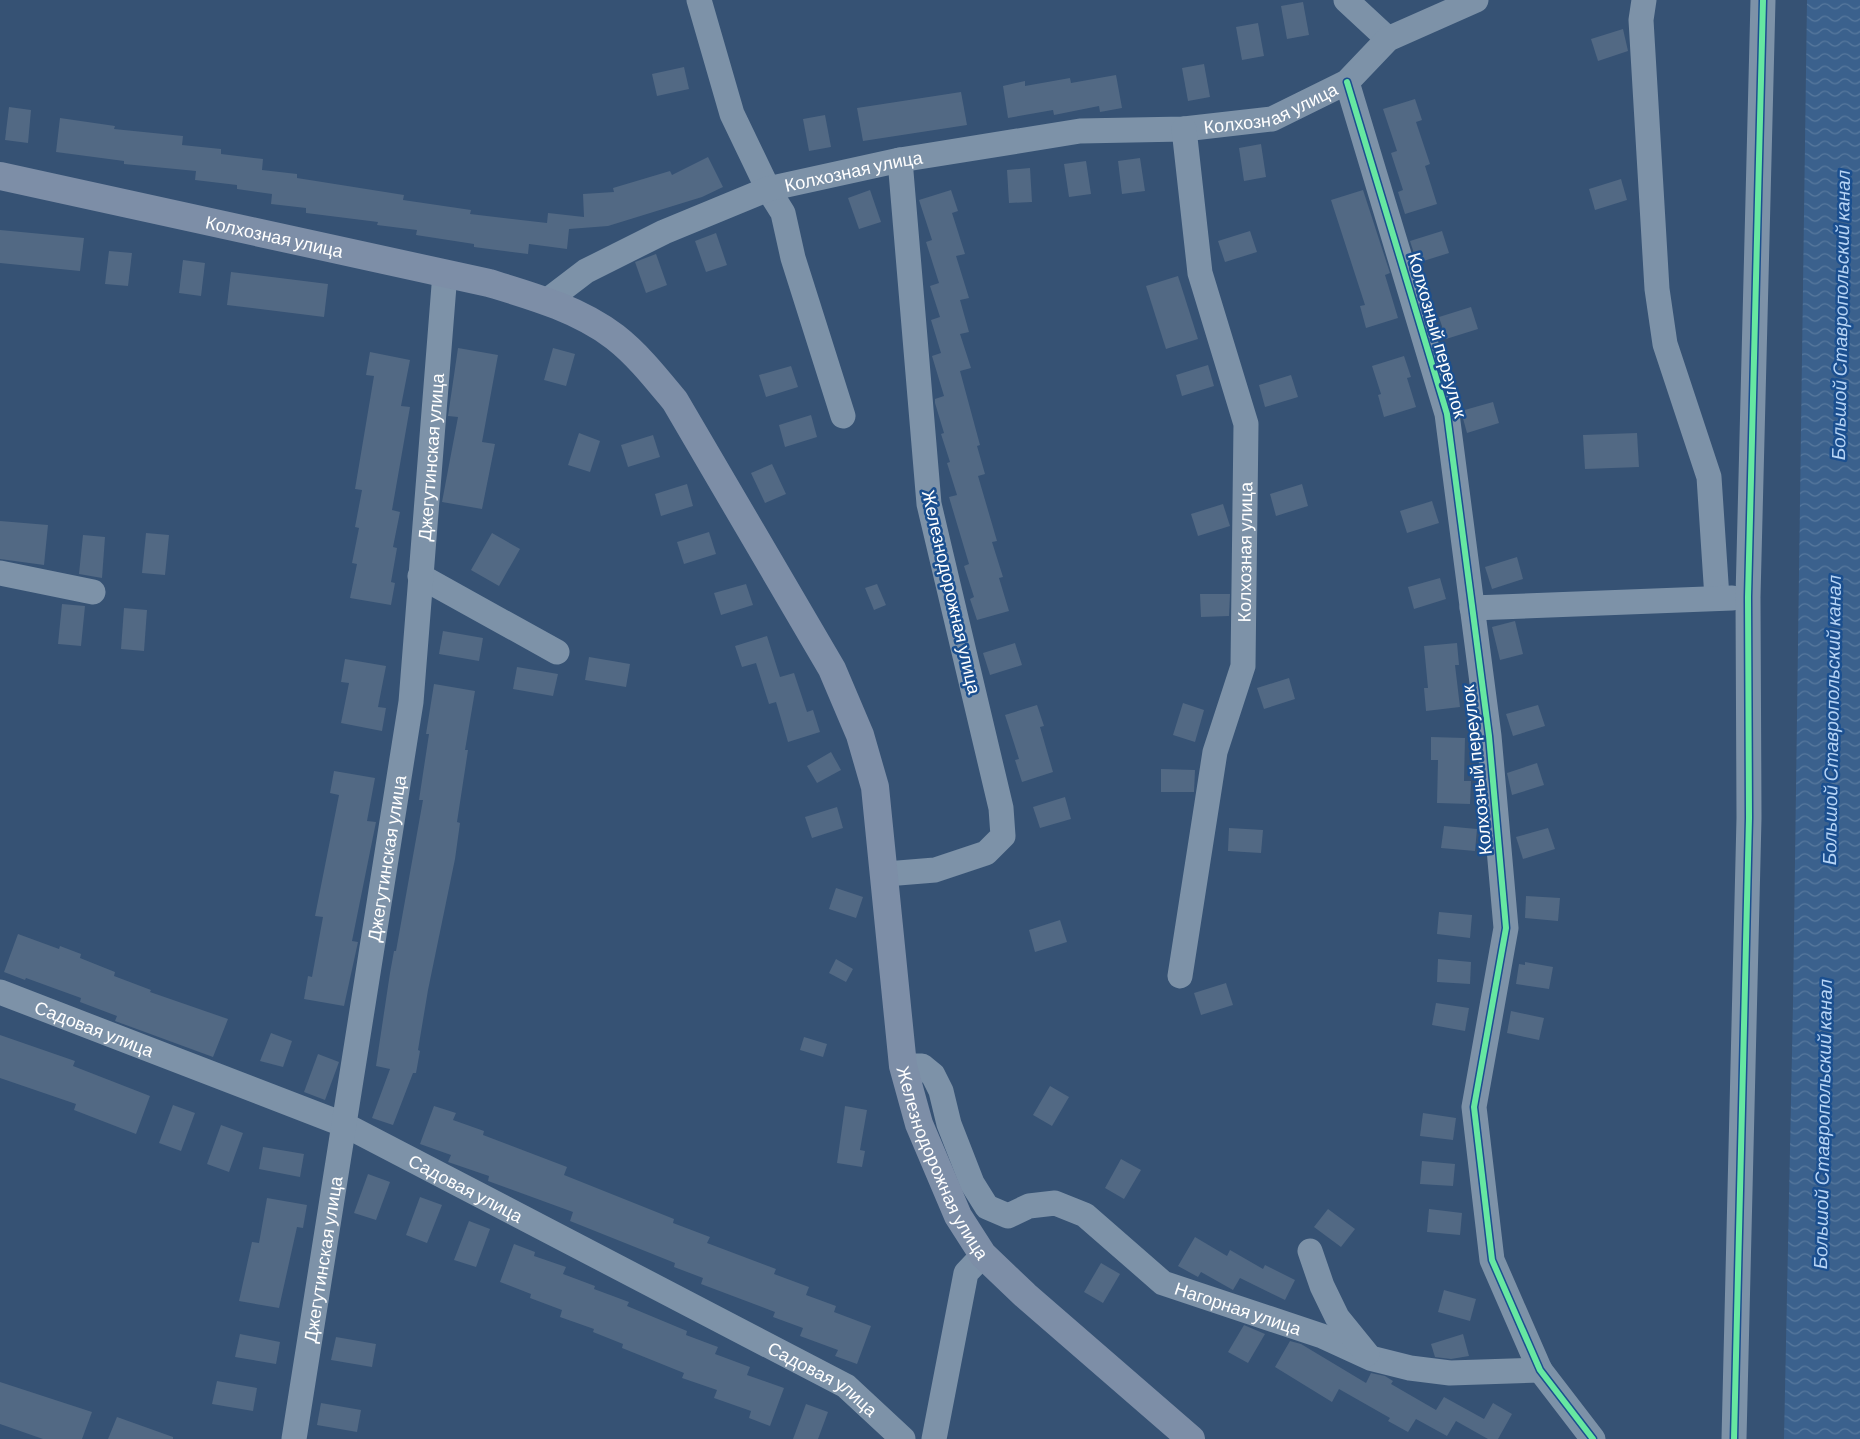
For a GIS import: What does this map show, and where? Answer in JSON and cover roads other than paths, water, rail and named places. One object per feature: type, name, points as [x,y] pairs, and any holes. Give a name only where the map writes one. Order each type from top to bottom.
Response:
[{"type":"main road","name":"Колхозная улица","points":[[0,176],[489,283],[548,300],[614,336],[645,364],[675,401]]},
{"type":"main road","name":"Железнодорожная улица","points":[[675,401],[832,669],[860,735],[875,787],[886,874],[903,1066],[918,1124],[937,1171],[958,1216],[983,1254]]},
{"type":"main road","points":[[983,1254],[1025,1295],[1190,1439]]},
{"type":"street","points":[[699,0],[732,114],[768,188],[784,213],[793,258],[843,416]]},
{"type":"street","points":[[1346,0],[1388,39]]},
{"type":"street","name":"Колхозная улица","points":[[548,300],[586,271],[664,232],[768,188],[900,160],[1080,132],[1184,130],[1272,119],[1347,82],[1388,39],[1476,0]]},
{"type":"street","points":[[1644,0],[1641,20],[1657,288],[1665,344],[1709,477],[1717,598]]},
{"type":"street","points":[[1734,1439],[1749,828],[1748,597],[1762,0]]},
{"type":"street","name":"Колхозный переулок","points":[[1347,82],[1447,414],[1489,736],[1506,928],[1474,1107],[1492,1260],[1540,1370],[1593,1439]]},
{"type":"street","name":"Колхозная улица","points":[[1180,976],[1215,752],[1242,666],[1246,424],[1200,273],[1184,130]]},
{"type":"street","name":"Железнодорожная улица","points":[[886,874],[934,870],[986,853],[1003,836],[1001,808],[929,504],[900,160]]},
{"type":"street","name":"Джегутинская улица","points":[[294,1439],[411,702],[444,273]]},
{"type":"street","points":[[0,573],[93,592]]},
{"type":"street","points":[[420,576],[557,652]]},
{"type":"street","points":[[1472,608],[1748,597]]},
{"type":"street","name":"Садовая улица","points":[[0,992],[345,1125],[846,1386],[903,1439]]},
{"type":"street","name":"Нагорная улица","points":[[903,1066],[922,1066],[933,1075],[941,1091],[948,1124],[972,1183],[987,1207],[1008,1216],[1029,1206],[1054,1203],[1085,1214],[1163,1283],[1322,1336],[1370,1358],[1410,1368],[1450,1374],[1540,1370]]},
{"type":"street","points":[[1310,1250],[1322,1286],[1337,1317],[1370,1358]]},
{"type":"street","name":"Железнодорожная улица","points":[[934,1439],[966,1273],[983,1254]]},
{"type":"water","name":"Большой Ставропольский канал","points":[[1807,0],[1860,0],[1860,1439],[1784,1439],[1793,1005]]}]
